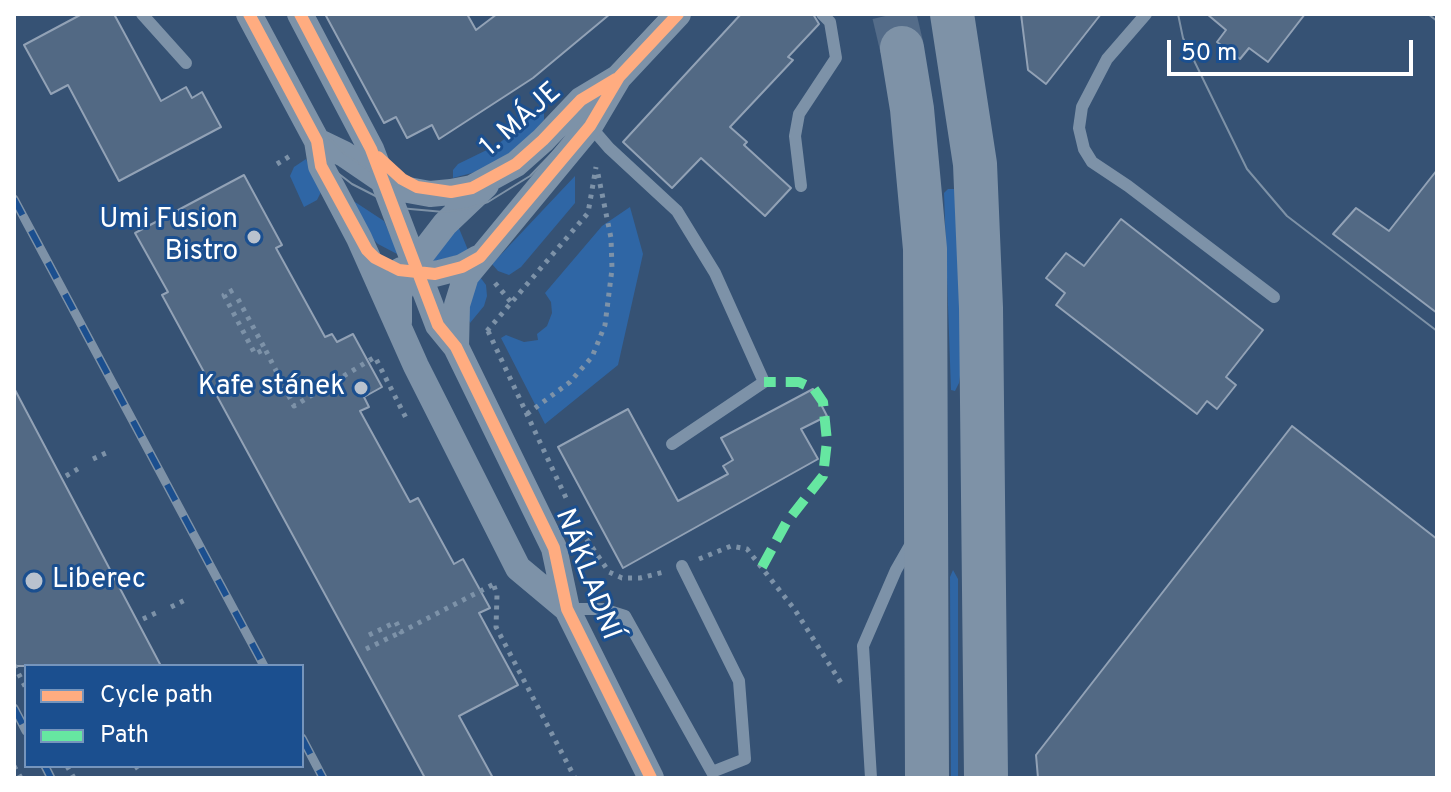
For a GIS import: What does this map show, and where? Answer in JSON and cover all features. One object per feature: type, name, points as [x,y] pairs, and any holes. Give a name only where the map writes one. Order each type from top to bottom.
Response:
[{"type":"highway","points":[[952,14],[975,164],[981,308],[986,778]]},
{"type":"highway","points":[[902,48],[915,136],[925,249],[927,778]]},
{"type":"street","name":"NÁKLADNÍ","points":[[249,14],[317,141],[321,166],[359,238],[403,337],[518,568],[567,609]]},
{"type":"street","points":[[300,14],[371,149]]},
{"type":"street","name":"1. MÁJE","points":[[456,347],[459,292],[466,276],[590,126],[619,77],[678,14]]},
{"type":"street","name":"1. MÁJE","points":[[317,141],[344,154],[385,182],[408,190],[430,194],[472,188],[516,164],[581,100],[619,77]]},
{"type":"street","name":"NÁKLADNÍ","points":[[371,149],[385,182],[413,270],[438,325],[456,347],[554,548],[567,609],[651,778]]},
{"type":"street","name":"1. MÁJE","points":[[371,149],[402,179],[417,187],[451,192]]},
{"type":"street","name":"1. MÁJE","points":[[403,337],[397,311],[399,295],[413,270],[445,224],[492,179]]},
{"type":"street","points":[[359,238],[375,258],[413,270]]},
{"type":"street","name":"1. MÁJE","points":[[413,270],[448,272],[480,257]]},
{"type":"lane","points":[[142,14],[186,63]]},
{"type":"lane","points":[[801,186],[795,136],[799,114],[836,58],[830,22],[822,14]]},
{"type":"lane","points":[[1146,14],[1107,59],[1082,107],[1079,128],[1084,149],[1092,162],[1274,297]]},
{"type":"lane","points":[[590,126],[609,148],[677,211],[715,273],[764,382],[672,444]]},
{"type":"lane","points":[[871,778],[863,646],[896,570],[926,519]]},
{"type":"lane","points":[[567,609],[603,609],[625,616],[712,772],[745,759],[739,681],[682,566]]},
{"type":"path","points":[[527,414],[570,382],[585,365],[592,357],[605,325],[612,269],[611,238],[597,165],[588,213],[488,331],[570,506]]},
{"type":"path","points":[[233,290],[224,295],[248,342],[255,354],[265,349]]},
{"type":"path","points":[[238,299],[294,406],[375,357],[386,381]]},
{"type":"path","points":[[93,459],[106,453]]},
{"type":"path","points":[[66,476],[81,467]]},
{"type":"path","points":[[576,519],[609,572],[622,578],[640,578],[682,566],[731,546],[747,549],[795,610],[867,724]]},
{"type":"path","points":[[494,584],[497,595],[496,627],[575,778]]},
{"type":"path","points":[[366,649],[480,590]]},
{"type":"path","points":[[171,607],[185,600]]},
{"type":"path","points":[[143,619],[158,612]]},
{"type":"path","points":[[369,635],[396,622],[401,632]]},
{"type":"path","points":[[14,665],[24,684]]},
{"type":"path","points":[[14,766],[19,777]]},
{"type":"shaded area","points":[[544,106],[544,120],[519,147],[483,170],[453,178],[453,170],[458,164],[497,145]]},
{"type":"shaded area","points":[[306,159],[321,192],[317,200],[304,207],[290,176],[294,167]]},
{"type":"shaded area","points":[[575,176],[575,203],[521,267],[509,275],[498,271],[492,264]]},
{"type":"shaded area","points":[[948,189],[957,189],[963,355],[955,391],[951,390],[944,193]]},
{"type":"shaded area","points":[[355,202],[384,221],[399,255],[371,237]]},
{"type":"shaded area","points":[[630,207],[643,254],[618,365],[545,424],[501,338],[506,335],[524,342],[538,340],[537,334],[547,326],[552,313],[551,302],[545,293],[602,226]]},
{"type":"shaded area","points":[[458,226],[468,250],[428,263]]},
{"type":"shaded area","points":[[480,277],[486,285],[487,296],[484,306],[470,323],[467,300]]},
{"type":"shaded area","points":[[953,570],[958,579],[958,778],[951,778],[950,577]]},
{"type":"building","points":[[82,14],[114,14],[161,101],[186,87],[192,98],[202,92],[221,127],[119,181],[68,85],[51,94],[24,45]]},
{"type":"building","points":[[325,14],[467,14],[476,30],[497,14],[610,14],[533,78],[439,139],[432,125],[407,138],[396,117],[384,123]]},
{"type":"building","points":[[741,14],[813,14],[819,24],[788,57],[793,60],[730,127],[747,142],[744,145],[791,188],[765,216],[701,158],[672,188],[623,142]]},
{"type":"building","points":[[1021,14],[1101,14],[1046,84],[1028,70]]},
{"type":"building","points":[[1207,14],[1305,14],[1268,62],[1249,48],[1240,59],[1217,42],[1226,30]]},
{"type":"building","points":[[1437,170],[1437,313],[1333,234],[1356,208],[1389,231]]},
{"type":"building","points":[[244,175],[282,245],[276,248],[325,337],[332,334],[337,342],[353,334],[382,387],[364,397],[369,407],[360,411],[410,502],[418,498],[454,564],[463,559],[490,608],[479,613],[518,685],[459,716],[493,778],[425,778],[162,295],[168,292],[135,233]]},
{"type":"building","points":[[1121,219],[1263,330],[1226,377],[1236,385],[1217,409],[1207,401],[1197,414],[1056,305],[1065,293],[1046,278],[1066,253],[1084,266]]},
{"type":"building","points":[[14,388],[160,664],[14,666]]},
{"type":"building","points":[[813,389],[827,416],[801,429],[818,459],[623,568],[558,447],[628,409],[678,501],[728,474],[723,466],[733,460],[721,438]]},
{"type":"building","points":[[1292,426],[1437,539],[1437,778],[1038,778],[1036,755]]},
{"type":"tunnel","points":[[894,14],[902,48]]},
{"type":"tram line","points":[[238,14],[299,128],[330,167],[352,184],[399,208],[444,212],[488,202],[530,176],[686,14]]},
{"type":"tram line","points":[[260,14],[327,136],[344,153],[385,181],[430,193],[471,187],[515,164],[543,140],[662,14]]},
{"type":"tram line","points":[[1178,14],[1183,38],[1247,169],[1287,216],[1437,331]]},
{"type":"tram line","points":[[1428,14],[1437,21]]},
{"type":"railway","points":[[14,199],[263,664]]},
{"type":"railway","points":[[14,708],[24,727]]},
{"type":"railway","points":[[304,742],[323,778]]},
{"type":"railway","points":[[46,768],[51,778]]},
{"type":"marked path","points":[[762,567],[786,523],[823,476],[827,441],[823,402],[814,389],[799,382],[764,382]]},
{"type":"cycle path","points":[[249,14],[317,141],[321,166],[367,250],[375,258],[399,270],[435,274],[462,267],[480,257],[590,126],[619,77],[678,14]]},
{"type":"cycle path","points":[[300,14],[371,149],[438,325],[456,347],[554,548],[567,609],[651,778]]},
{"type":"cycle path","points":[[378,157],[402,179],[417,187],[451,192],[472,188],[516,164],[581,100],[616,79]]},
{"type":"place","name":"Umi Fusion Bistro","points":[[254,237]]},
{"type":"place","name":"Kafe stánek","points":[[361,388]]},
{"type":"place","name":"Liberec","points":[[34,581]]}]
